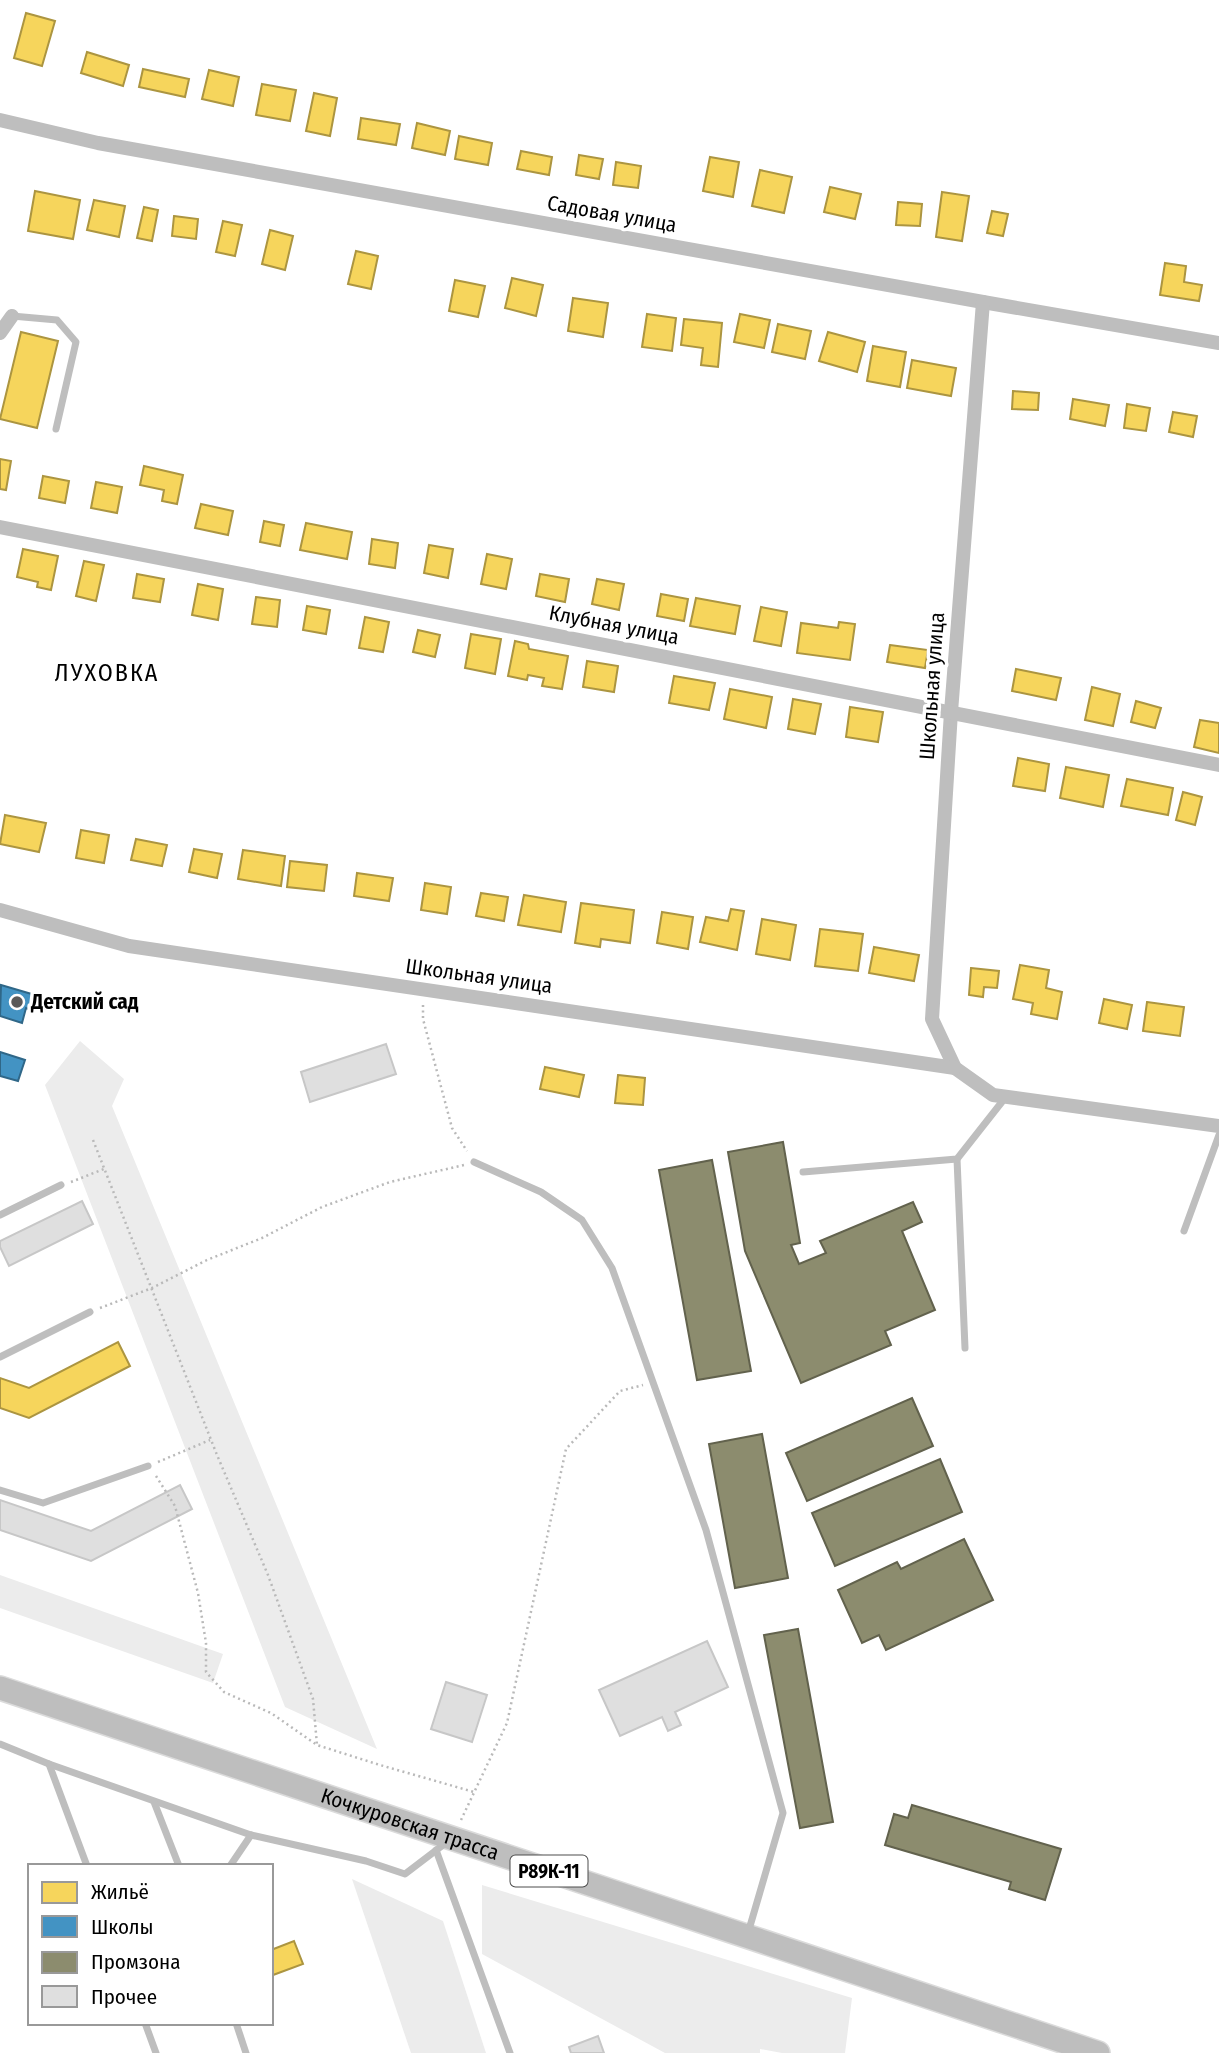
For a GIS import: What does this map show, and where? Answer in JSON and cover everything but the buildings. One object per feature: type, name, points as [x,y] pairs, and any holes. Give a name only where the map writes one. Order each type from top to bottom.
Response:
[{"type":"main road","name":"Кочкуровская трасса","points":[[0,1688],[444,1844],[747,1937],[1098,2053]]},
{"type":"street","name":"Садовая улица","points":[[0,120],[97,143],[1219,343]]},
{"type":"street","name":"Школьная улица","points":[[956,1068],[932,1019],[951,712],[983,302]]},
{"type":"street","points":[[0,333],[12,316]]},
{"type":"street","name":"Клубная улица","points":[[0,527],[1219,765]]},
{"type":"street","name":"Школьная улица","points":[[0,910],[129,946],[956,1068],[993,1095],[1219,1126]]},
{"type":"lane","points":[[12,316],[57,320],[76,342],[56,429]]},
{"type":"lane","points":[[964,1348],[957,1158],[1006,1097]]},
{"type":"lane","points":[[1184,1231],[1219,1135]]},
{"type":"lane","points":[[803,1172],[957,1158]]},
{"type":"lane","points":[[474,1162],[541,1192],[582,1220],[612,1268],[706,1530],[783,1814],[747,1937]]},
{"type":"lane","points":[[0,1215],[61,1185]]},
{"type":"lane","points":[[0,1357],[90,1312]]},
{"type":"lane","points":[[0,1490],[43,1503],[148,1466]]},
{"type":"lane","points":[[0,1744],[49,1764],[251,1835],[366,1861],[405,1874],[444,1844],[510,2053]]},
{"type":"lane","points":[[49,1764],[86,1864]]},
{"type":"lane","points":[[154,1802],[178,1864]]},
{"type":"lane","points":[[231,1864],[251,1835]]},
{"type":"lane","points":[[146,2025],[156,2053]]},
{"type":"lane","points":[[237,2025],[246,2053]]},
{"type":"path","points":[[90,1312],[152,1288],[207,1260],[262,1238],[322,1207],[390,1182],[474,1162],[452,1128],[424,1019],[422,989]]},
{"type":"path","points":[[93,1140],[211,1440],[268,1575],[313,1699],[317,1745]]},
{"type":"path","points":[[61,1185],[105,1169]]},
{"type":"path","points":[[444,1844],[474,1792],[507,1723],[566,1449],[620,1391],[653,1382]]},
{"type":"path","points":[[211,1440],[148,1466],[165,1487],[175,1506],[198,1593],[206,1643],[206,1672],[224,1692],[271,1713],[317,1745],[474,1792]]},
{"type":"shaded area","points":[[80,1041],[124,1079],[112,1106],[377,1749],[285,1707],[45,1085]]},
{"type":"shaded area","points":[[0,1575],[223,1654],[213,1683],[0,1608]]},
{"type":"shaded area","points":[[352,1879],[443,1921],[486,2053],[411,2053]]},
{"type":"shaded area","points":[[482,1885],[852,1998],[845,2053],[782,2053],[760,2049],[760,2053],[665,2053],[482,1954]]},
{"type":"place","name":"Детский сад","points":[[17,1002]]},
{"type":"district","name":"ЛУХОВКА","points":[[107,673]]}]
